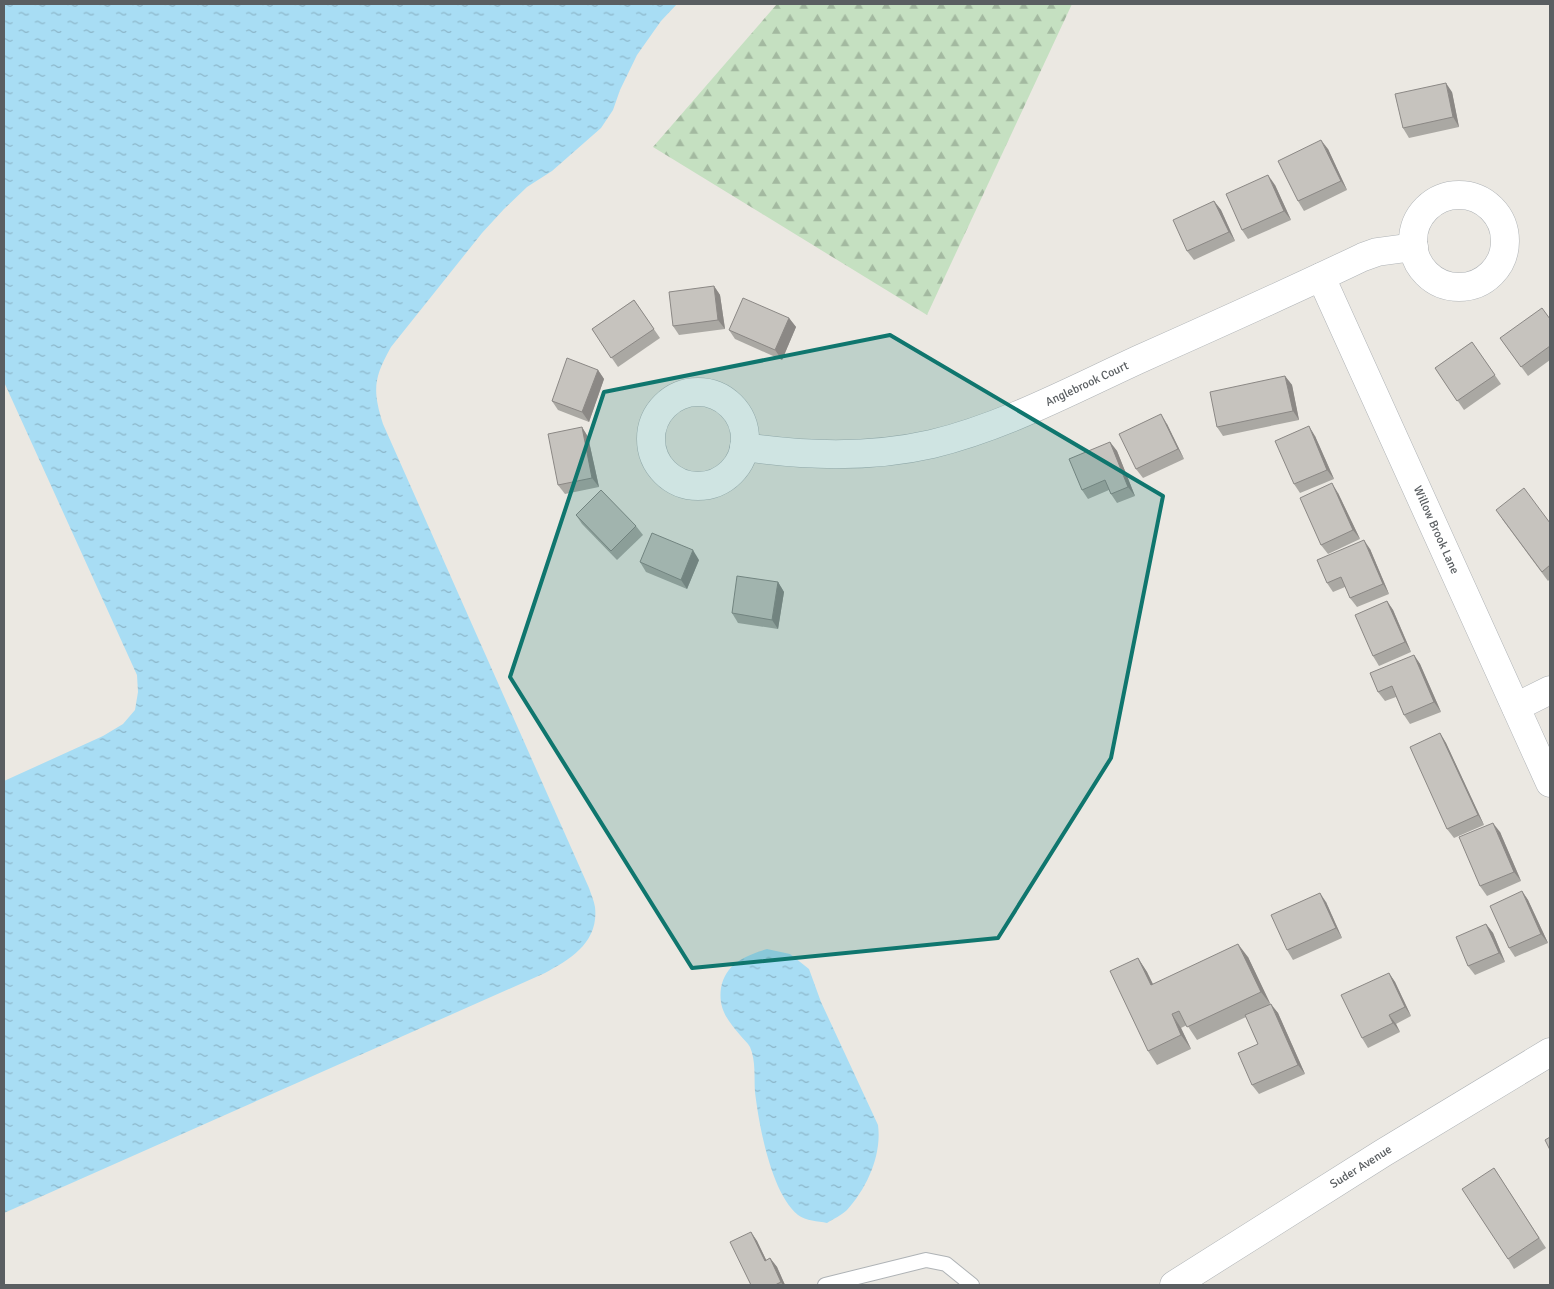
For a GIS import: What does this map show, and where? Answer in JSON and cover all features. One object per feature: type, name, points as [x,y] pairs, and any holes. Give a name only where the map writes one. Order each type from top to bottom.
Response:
[{"type":"street","name":"Anglebrook Court","points":[[744,447],[774,452],[841,454],[892,451],[932,444],[968,433],[1034,408],[1377,252],[1414,248]]},
{"type":"street","name":"Willow Brook Lane","points":[[1321,278],[1550,783]]},
{"type":"street","points":[[1516,707],[1550,690]]},
{"type":"street","name":"Suder Avenue","points":[[1174,1285],[1383,1153],[1550,1052]]},
{"type":"lane","points":[[825,1285],[926,1260],[946,1264],[972,1285]]},
{"type":"highlighted area","points":[[890,335],[1163,496],[1111,758],[998,938],[692,968],[510,677],[604,392]]},
{"type":"green space","points":[[777,4],[1072,4],[927,315],[653,147]]},
{"type":"water","points":[[4,4],[677,4],[661,21],[637,55],[620,90],[613,110],[601,128],[552,171],[527,187],[482,233],[391,347],[381,367],[376,384],[377,402],[383,424],[589,888],[595,907],[595,919],[593,930],[588,940],[564,962],[545,973],[4,1213],[4,781],[103,736],[123,724],[135,710],[138,692],[137,675],[4,382]]},
{"type":"water","points":[[767,949],[790,954],[809,969],[821,1002],[878,1125],[878,1148],[867,1181],[847,1210],[827,1223],[808,1220],[798,1215],[780,1191],[763,1140],[755,1092],[752,1052],[728,1020],[721,1002],[721,988],[727,972],[744,958]]},
{"type":"building","points":[[1446,83],[1453,117],[1403,128],[1395,94]]},
{"type":"building","points":[[1321,140],[1341,181],[1298,201],[1278,161]]},
{"type":"building","points":[[1268,175],[1284,211],[1242,230],[1226,194]]},
{"type":"building","points":[[1214,201],[1229,232],[1187,251],[1173,220]]},
{"type":"building","points":[[714,286],[718,320],[673,326],[669,292]]},
{"type":"building","points":[[743,298],[789,318],[775,350],[729,330]]},
{"type":"building","points":[[634,300],[654,329],[611,358],[592,329]]},
{"type":"building","points":[[1542,308],[1550,319],[1550,346],[1521,367],[1500,338]]},
{"type":"building","points":[[1472,342],[1495,375],[1457,401],[1435,368]]},
{"type":"building","points":[[567,358],[598,370],[582,412],[552,401]]},
{"type":"building","points":[[1285,376],[1293,411],[1217,427],[1210,392]]},
{"type":"building","points":[[1161,414],[1178,449],[1136,469],[1119,434]]},
{"type":"building","points":[[1309,426],[1327,470],[1294,484],[1275,441]]},
{"type":"building","points":[[582,427],[592,478],[558,485],[548,434]]},
{"type":"building","points":[[1110,442],[1128,487],[1111,494],[1105,480],[1082,490],[1069,459]]},
{"type":"building","points":[[1332,483],[1353,530],[1321,545],[1300,498]]},
{"type":"building","points":[[1524,488],[1550,523],[1550,565],[1542,572],[1496,510]]},
{"type":"building","points":[[601,490],[636,526],[611,551],[576,515]]},
{"type":"building","points":[[652,533],[693,550],[681,580],[640,562]]},
{"type":"building","points":[[1364,540],[1383,584],[1350,598],[1341,577],[1327,583],[1317,560]]},
{"type":"building","points":[[737,576],[778,582],[772,620],[732,613]]},
{"type":"building","points":[[1387,601],[1405,642],[1373,656],[1355,615]]},
{"type":"building","points":[[1414,655],[1434,702],[1404,715],[1392,686],[1378,692],[1370,673]]},
{"type":"building","points":[[1440,733],[1478,815],[1447,829],[1410,747]]},
{"type":"building","points":[[1493,823],[1514,872],[1480,886],[1459,837]]},
{"type":"building","points":[[1522,891],[1541,934],[1509,948],[1490,906]]},
{"type":"building","points":[[1320,893],[1336,928],[1287,950],[1271,915]]},
{"type":"building","points":[[1486,924],[1499,953],[1468,966],[1456,937]]},
{"type":"building","points":[[1238,944],[1261,992],[1187,1027],[1179,1011],[1172,1014],[1181,1035],[1148,1051],[1110,971],[1138,958],[1151,985]]},
{"type":"building","points":[[1389,973],[1405,1007],[1389,1015],[1393,1023],[1362,1038],[1341,995]]},
{"type":"building","points":[[1271,1004],[1298,1065],[1252,1085],[1238,1053],[1258,1044],[1245,1015]]},
{"type":"building","points":[[1550,1137],[1550,1150],[1545,1140]]},
{"type":"building","points":[[1494,1168],[1539,1238],[1508,1259],[1462,1189]]},
{"type":"building","points":[[751,1232],[765,1261],[770,1258],[781,1282],[775,1285],[751,1285],[730,1242]]}]
